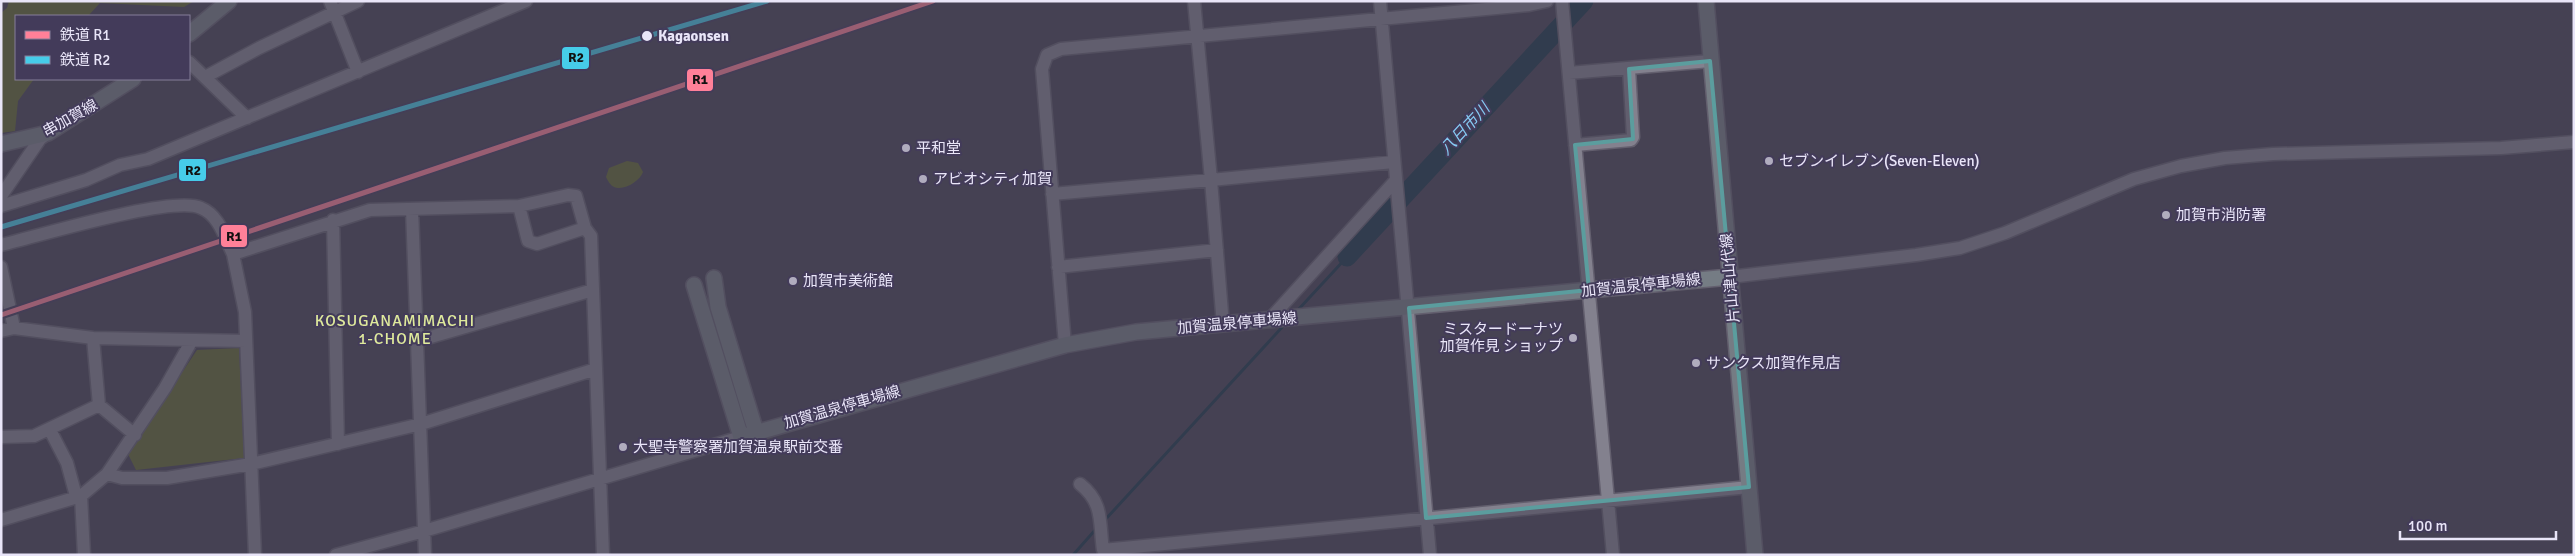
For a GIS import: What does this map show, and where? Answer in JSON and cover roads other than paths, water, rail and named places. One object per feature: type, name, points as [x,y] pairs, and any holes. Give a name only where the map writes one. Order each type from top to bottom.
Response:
[{"type":"main road","points":[[190,33],[229,1]]},
{"type":"main road","name":"片山津山代線","points":[[1706,1],[1755,555]]},
{"type":"main road","name":"串加賀線","points":[[1,144],[48,133],[131,80]]},
{"type":"main road","name":"加賀温泉停車場線","points":[[741,437],[1065,345],[1136,332],[1409,308],[1730,276]]},
{"type":"main road","points":[[714,278],[718,307],[756,432]]},
{"type":"main road","points":[[694,285],[741,437]]},
{"type":"street","points":[[205,77],[332,7],[358,1]]},
{"type":"street","points":[[1,206],[86,180],[120,165],[148,159],[525,1]]},
{"type":"street","points":[[1194,1],[1223,325]]},
{"type":"street","points":[[1380,1],[1393,162],[1409,308],[1430,555]]},
{"type":"street","points":[[1065,345],[1042,69],[1047,55],[1061,49],[1529,5],[1548,1]]},
{"type":"street","points":[[1562,1],[1612,555]]},
{"type":"street","points":[[332,7],[358,72]]},
{"type":"street","points":[[1569,73],[1710,61]]},
{"type":"street","points":[[190,63],[247,118]]},
{"type":"street","points":[[1575,145],[1631,140],[1633,137],[1629,68]]},
{"type":"street","points":[[1,196],[40,139],[48,133]]},
{"type":"street","points":[[1730,276],[1916,255],[1960,248],[2005,233],[2134,179],[2181,166],[2225,158],[2273,154],[2501,148],[2574,142]]},
{"type":"street","points":[[1052,194],[1393,162]]},
{"type":"street","points":[[1272,320],[1396,183]]},
{"type":"street","points":[[233,254],[333,220],[370,210],[519,206],[576,196],[585,228],[591,236],[603,555]]},
{"type":"street","points":[[1,245],[130,213],[190,204],[202,208],[218,222],[233,254],[242,293],[246,341],[255,555]]},
{"type":"street","points":[[519,206],[528,241],[537,244],[585,228]]},
{"type":"street","points":[[412,209],[425,555]]},
{"type":"street","points":[[333,220],[338,444]]},
{"type":"street","points":[[1058,267],[1217,250]]},
{"type":"street","points":[[1,267],[14,328]]},
{"type":"street","points":[[417,341],[593,290]]},
{"type":"street","points":[[1,331],[14,328],[93,338],[191,342],[246,341]]},
{"type":"street","points":[[93,338],[99,405],[134,435]]},
{"type":"street","points":[[1,520],[78,496],[107,474],[166,388],[191,342]]},
{"type":"street","points":[[107,474],[122,478],[167,478],[251,464],[421,424],[596,369]]},
{"type":"street","points":[[1,437],[34,436],[99,405]]},
{"type":"street","points":[[50,430],[67,463],[78,496],[84,555]]},
{"type":"street","points":[[336,555],[424,531],[741,437]]},
{"type":"street","points":[[1080,484],[1094,497],[1099,511],[1103,550],[1749,487]]},
{"type":"waterway","name":"八日市川","points":[[1347,257],[1584,1]]},
{"type":"waterway","points":[[1297,311],[1347,257]]},
{"type":"waterway","points":[[1104,521],[1286,323]]},
{"type":"waterway","points":[[1073,555],[1096,529]]},
{"type":"rail line","name":"R2","points":[[1,227],[767,1]]},
{"type":"rail line","name":"R1","points":[[1,315],[933,1]]},
{"type":"place","name":"Kagaonsen","points":[[647,36]]},
{"type":"place","name":"平和堂","points":[[906,148]]},
{"type":"place","name":"セブンイレブン(Seven-Eleven)","points":[[1769,161]]},
{"type":"place","name":"アビオシティ加賀","points":[[923,179]]},
{"type":"place","name":"加賀市消防署","points":[[2166,215]]},
{"type":"place","name":"加賀市美術館","points":[[793,281]]},
{"type":"place","name":"ミスタードーナツ 加賀作見 ショップ","points":[[1573,338]]},
{"type":"place","name":"サンクス加賀作見店","points":[[1696,363]]},
{"type":"place","name":"大聖寺警察署加賀温泉駅前交番","points":[[623,447]]},
{"type":"district","name":"KOSUGANAMIMACHI 1-CHOME","points":[[395,330]]}]
